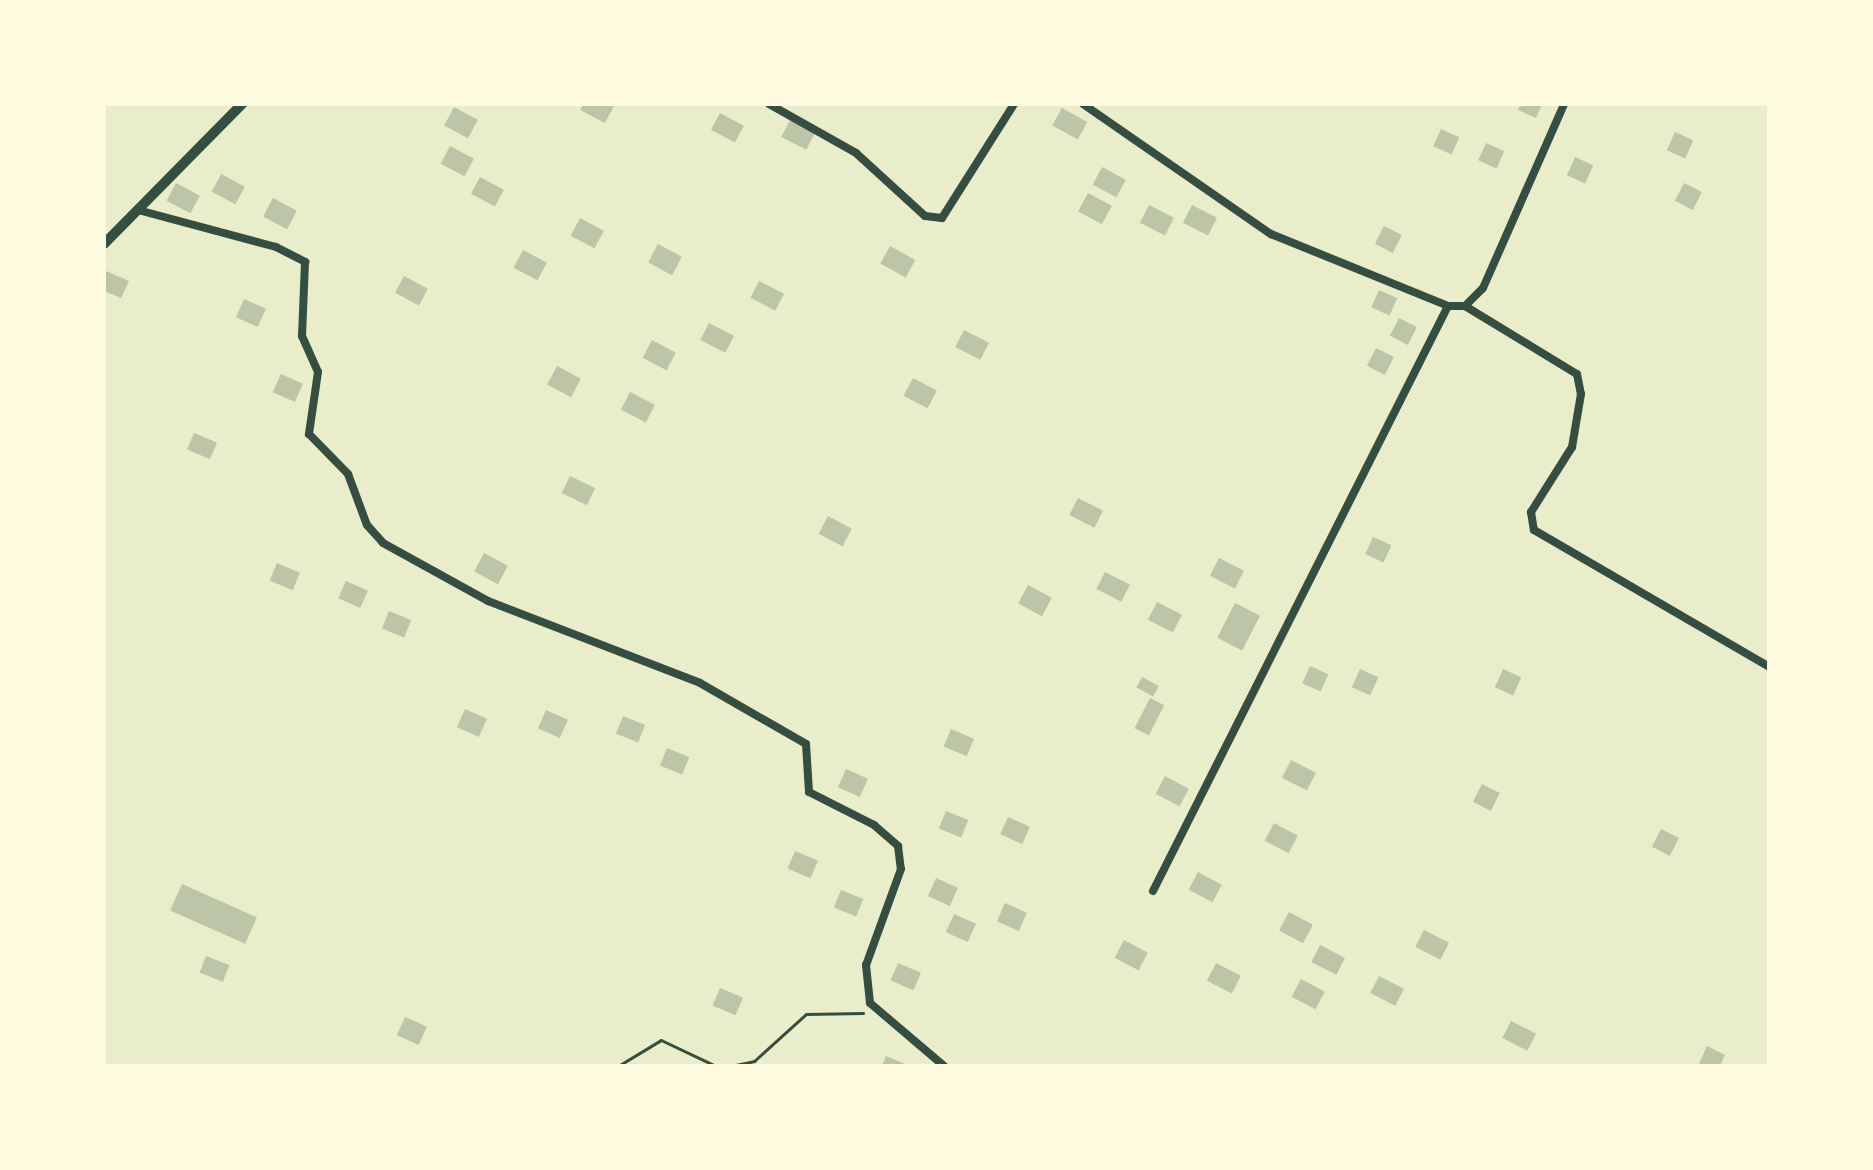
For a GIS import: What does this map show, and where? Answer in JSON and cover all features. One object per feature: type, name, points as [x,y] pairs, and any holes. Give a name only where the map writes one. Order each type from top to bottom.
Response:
[{"type":"street","points":[[104,244],[242,104]]},
{"type":"street","points":[[769,104],[856,153],[925,216],[942,218],[1014,104]]},
{"type":"street","points":[[1083,104],[1271,234],[1448,306],[1465,306],[1577,374],[1581,394],[1572,447],[1531,512],[1534,530],[1769,667]]},
{"type":"street","points":[[1465,306],[1483,288],[1564,104]]},
{"type":"street","points":[[138,210],[276,247],[305,262],[302,336],[318,372],[309,434],[348,474],[367,525],[383,543],[488,601],[700,683],[806,744],[809,792],[874,825],[898,846],[901,869],[866,965],[879,1014],[944,1066]]},
{"type":"street","points":[[1153,891],[1448,306]]},
{"type":"path","points":[[731,1066],[754,1061],[806,1014],[879,1014]]},
{"type":"path","points":[[618,1066],[661,1040],[716,1066]]},
{"type":"building","points":[[584,104],[614,106],[605,123],[580,110]]},
{"type":"building","points":[[1521,104],[1542,104],[1536,118],[1518,110]]},
{"type":"building","points":[[454,107],[478,120],[468,138],[444,126]]},
{"type":"building","points":[[1062,108],[1087,122],[1078,140],[1052,125]]},
{"type":"building","points":[[720,113],[744,126],[735,142],[711,130]]},
{"type":"building","points":[[790,120],[815,133],[806,150],[781,137]]},
{"type":"building","points":[[1441,129],[1459,137],[1452,154],[1433,146]]},
{"type":"building","points":[[1675,132],[1693,140],[1685,158],[1667,150]]},
{"type":"building","points":[[1486,143],[1504,151],[1497,168],[1478,160]]},
{"type":"building","points":[[450,146],[474,159],[464,176],[441,164]]},
{"type":"building","points":[[1575,157],[1593,165],[1585,183],[1567,175]]},
{"type":"building","points":[[1102,167],[1126,180],[1116,197],[1093,185]]},
{"type":"building","points":[[221,174],[245,187],[235,204],[212,192]]},
{"type":"building","points":[[480,177],[504,190],[495,206],[471,194]]},
{"type":"building","points":[[176,183],[200,196],[190,213],[167,201]]},
{"type":"building","points":[[1684,183],[1702,192],[1693,210],[1675,201]]},
{"type":"building","points":[[1088,193],[1112,206],[1102,224],[1078,212]]},
{"type":"building","points":[[273,198],[297,211],[287,229],[263,217]]},
{"type":"building","points":[[1149,205],[1174,218],[1165,236],[1140,223]]},
{"type":"building","points":[[1192,205],[1217,218],[1208,236],[1183,223]]},
{"type":"building","points":[[580,218],[604,231],[594,248],[571,236]]},
{"type":"building","points":[[1384,226],[1402,235],[1393,253],[1375,244]]},
{"type":"building","points":[[658,244],[682,257],[672,275],[648,263]]},
{"type":"building","points":[[890,246],[915,260],[906,278],[880,263]]},
{"type":"building","points":[[523,250],[547,263],[537,280],[514,268]]},
{"type":"building","points":[[106,271],[129,281],[121,298],[104,291]]},
{"type":"building","points":[[404,276],[428,289],[419,305],[395,293]]},
{"type":"building","points":[[759,281],[784,294],[775,311],[750,298]]},
{"type":"building","points":[[1379,290],[1397,298],[1390,315],[1371,307]]},
{"type":"building","points":[[244,299],[266,309],[258,327],[236,317]]},
{"type":"building","points":[[1399,318],[1417,327],[1408,345],[1390,336]]},
{"type":"building","points":[[709,323],[734,336],[725,353],[700,340]]},
{"type":"building","points":[[964,330],[989,343],[980,360],[955,347]]},
{"type":"building","points":[[652,340],[676,353],[666,370],[643,358]]},
{"type":"building","points":[[1376,348],[1394,357],[1385,375],[1367,366]]},
{"type":"building","points":[[557,366],[581,379],[571,397],[547,385]]},
{"type":"building","points":[[281,374],[303,384],[295,402],[273,392]]},
{"type":"building","points":[[913,378],[937,391],[927,408],[904,396]]},
{"type":"building","points":[[630,392],[655,405],[646,423],[621,410]]},
{"type":"building","points":[[194,433],[217,443],[210,459],[187,450]]},
{"type":"building","points":[[570,476],[595,488],[587,505],[562,493]]},
{"type":"building","points":[[1078,498],[1103,511],[1094,528],[1069,515]]},
{"type":"building","points":[[828,516],[852,529],[842,546],[819,534]]},
{"type":"building","points":[[1373,537],[1391,545],[1384,562],[1365,554]]},
{"type":"building","points":[[484,553],[508,566],[498,584],[474,572]]},
{"type":"building","points":[[1219,558],[1244,571],[1235,589],[1210,576]]},
{"type":"building","points":[[277,563],[300,573],[293,590],[270,580]]},
{"type":"building","points":[[1105,572],[1130,585],[1121,602],[1096,589]]},
{"type":"building","points":[[346,581],[368,591],[360,608],[338,598]]},
{"type":"building","points":[[1028,585],[1052,598],[1042,616],[1018,604]]},
{"type":"building","points":[[1157,602],[1182,615],[1173,633],[1148,620]]},
{"type":"building","points":[[1235,603],[1260,616],[1242,650],[1217,638]]},
{"type":"building","points":[[389,611],[411,620],[404,638],[382,629]]},
{"type":"building","points":[[1310,666],[1328,674],[1321,691],[1302,683]]},
{"type":"building","points":[[1360,669],[1378,677],[1370,695],[1352,687]]},
{"type":"building","points":[[1503,669],[1521,677],[1513,695],[1495,687]]},
{"type":"building","points":[[1142,677],[1159,686],[1153,697],[1136,688]]},
{"type":"building","points":[[1150,698],[1164,705],[1149,736],[1135,728]]},
{"type":"building","points":[[465,709],[487,719],[479,737],[457,727]]},
{"type":"building","points":[[546,710],[568,720],[560,738],[538,728]]},
{"type":"building","points":[[623,716],[645,725],[638,743],[616,734]]},
{"type":"building","points":[[951,729],[974,739],[967,756],[944,746]]},
{"type":"building","points":[[667,748],[689,757],[682,775],[660,766]]},
{"type":"building","points":[[1291,760],[1316,773],[1307,791],[1282,778]]},
{"type":"building","points":[[846,769],[868,779],[860,797],[838,787]]},
{"type":"building","points":[[1165,776],[1189,789],[1179,806],[1156,794]]},
{"type":"building","points":[[1482,784],[1500,793],[1491,811],[1473,802]]},
{"type":"building","points":[[946,811],[968,820],[961,838],[939,829]]},
{"type":"building","points":[[1008,817],[1030,827],[1022,844],[1000,834]]},
{"type":"building","points":[[1274,823],[1298,836],[1288,853],[1265,841]]},
{"type":"building","points":[[1661,829],[1679,838],[1670,856],[1652,847]]},
{"type":"building","points":[[795,851],[818,861],[811,878],[788,868]]},
{"type":"building","points":[[1198,872],[1222,885],[1212,902],[1189,890]]},
{"type":"building","points":[[936,878],[958,888],[950,906],[928,896]]},
{"type":"building","points":[[182,884],[257,917],[245,944],[170,910]]},
{"type":"building","points":[[841,890],[863,899],[856,917],[834,908]]},
{"type":"building","points":[[1005,903],[1027,913],[1019,931],[997,921]]},
{"type":"building","points":[[1289,912],[1313,925],[1303,943],[1279,931]]},
{"type":"building","points":[[954,914],[976,924],[968,942],[946,932]]},
{"type":"building","points":[[1424,930],[1449,943],[1440,960],[1415,947]]},
{"type":"building","points":[[1124,940],[1148,953],[1138,970],[1115,958]]},
{"type":"building","points":[[1320,945],[1345,958],[1336,975],[1311,962]]},
{"type":"building","points":[[206,956],[229,965],[223,982],[200,973]]},
{"type":"building","points":[[898,963],[921,973],[914,990],[891,980]]},
{"type":"building","points":[[1216,963],[1241,976],[1232,994],[1207,981]]},
{"type":"building","points":[[1379,976],[1404,989],[1395,1006],[1370,993]]},
{"type":"building","points":[[1301,979],[1325,992],[1315,1009],[1292,997]]},
{"type":"building","points":[[720,988],[743,998],[736,1015],[713,1005]]},
{"type":"building","points":[[405,1017],[427,1027],[419,1045],[397,1035]]},
{"type":"building","points":[[1511,1021],[1536,1034],[1527,1051],[1502,1038]]},
{"type":"building","points":[[1707,1046],[1725,1055],[1720,1066],[1699,1064]]},
{"type":"building","points":[[886,1056],[910,1066],[882,1066]]}]
